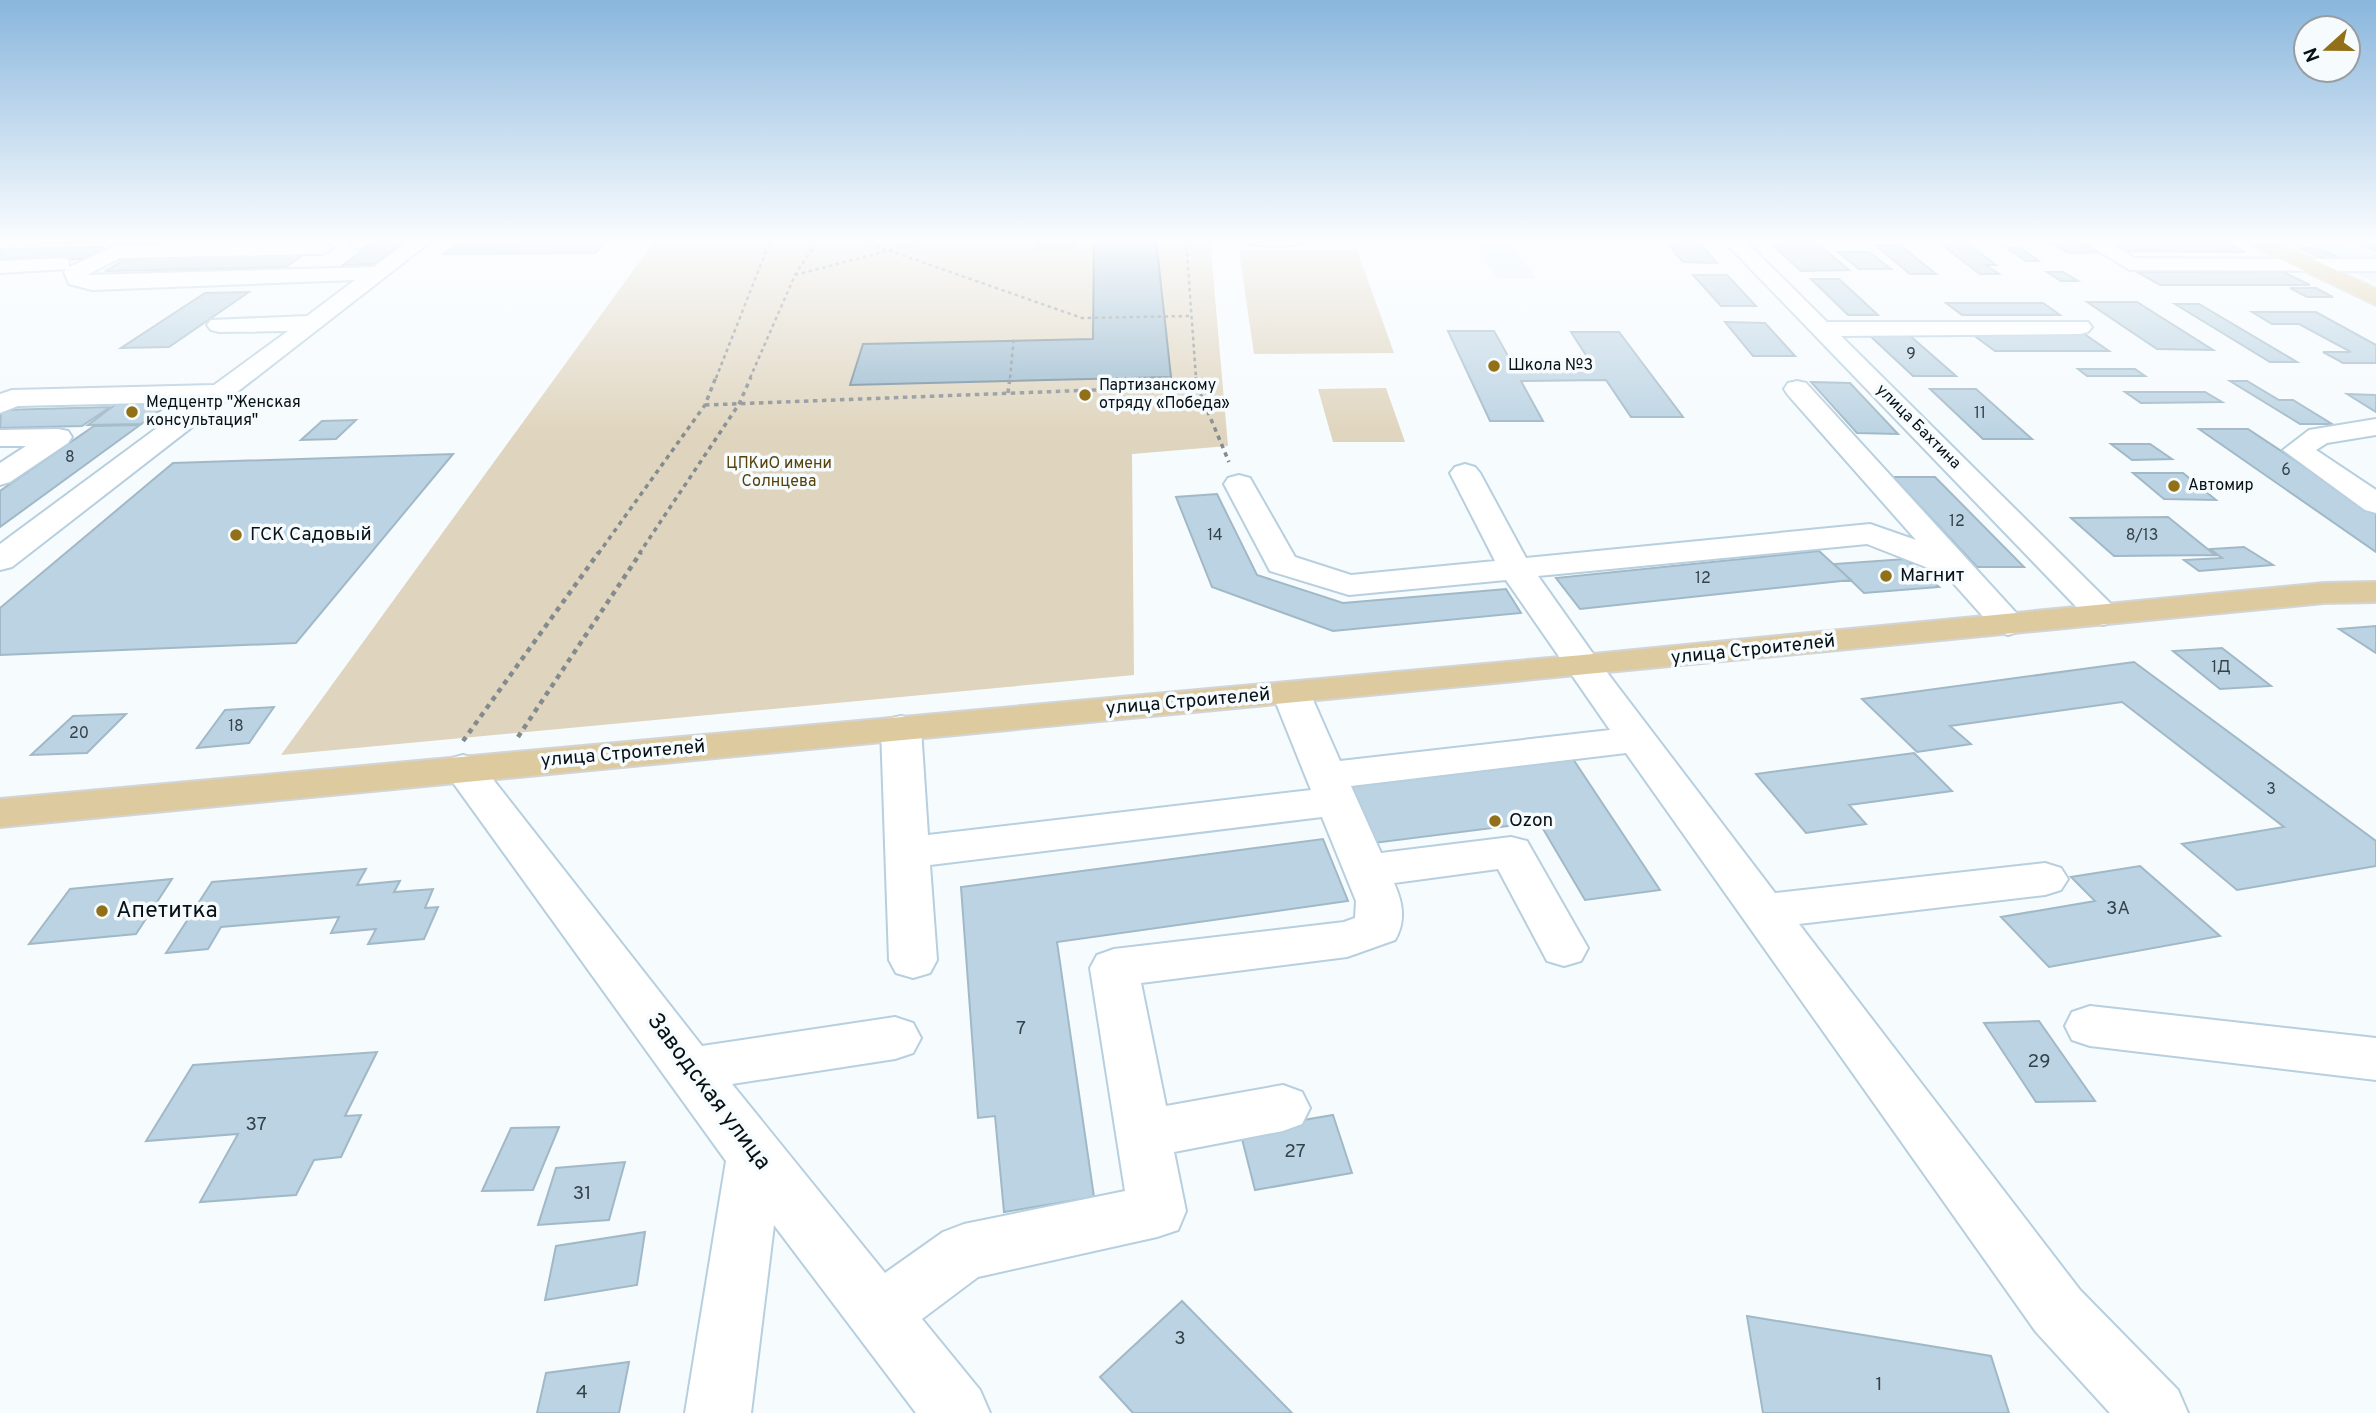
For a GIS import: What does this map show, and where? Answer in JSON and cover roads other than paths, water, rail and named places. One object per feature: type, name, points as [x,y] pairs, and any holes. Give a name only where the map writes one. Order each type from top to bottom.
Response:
[{"type":"main road","name":"улица Строителей","points":[[0,813],[462,756],[901,729],[1583,666],[2324,593],[2376,592]]},
{"type":"street","points":[[0,560],[338,305]]},
{"type":"street","name":"улица Бахтина","points":[[1797,305],[2103,615]]},
{"type":"street","points":[[219,325],[314,323]]},
{"type":"street","points":[[1821,329],[2080,327]]},
{"type":"street","points":[[1797,388],[2008,624]]},
{"type":"street","points":[[0,405],[12,398],[221,393]]},
{"type":"street","points":[[2376,427],[2319,436],[2297,450],[2376,504]]},
{"type":"street","points":[[0,438],[58,437],[0,476]]},
{"type":"street","points":[[1465,473],[1516,569],[1583,666],[2058,1311],[2155,1413]]},
{"type":"street","points":[[1239,484],[1282,564],[1349,584],[1870,534],[1958,568]]},
{"type":"street","points":[[879,1313],[964,1252],[1157,1211],[1114,968],[1347,939],[1378,928],[1379,901],[1291,693]]},
{"type":"street","points":[[901,729],[914,960]]},
{"type":"street","points":[[908,853],[1638,739]]},
{"type":"street","name":"Заводская улица","points":[[462,756],[755,1156],[957,1413]]},
{"type":"street","points":[[1366,871],[1511,852],[1564,948]]},
{"type":"street","points":[[1765,911],[2045,879]]},
{"type":"street","points":[[2090,1027],[2376,1059]]},
{"type":"street","points":[[690,1069],[895,1038]]},
{"type":"street","points":[[1144,1134],[1283,1108]]},
{"type":"street","points":[[718,1413],[755,1156]]},
{"type":"water","points":[[1093,305],[1163,305],[1171,377],[850,385],[863,344],[1093,339]]},
{"type":"place","name":"Школа №3","points":[[1494,366]]},
{"type":"place","name":"Партизанскому отряду «Победа»","points":[[1085,395]]},
{"type":"place","name":"Медцентр \"Женская консультация\"","points":[[132,412]]},
{"type":"place","name":"Автомир","points":[[2174,486]]},
{"type":"place","name":"ГСК Садовый","points":[[236,535]]},
{"type":"place","name":"Магнит","points":[[1886,576]]},
{"type":"place","name":"Ozon","points":[[1495,821]]},
{"type":"place","name":"Апетитка","points":[[102,911]]},
{"type":"park label","name":"ЦПКиО имени Солнцева","points":[[779,473]]}]
